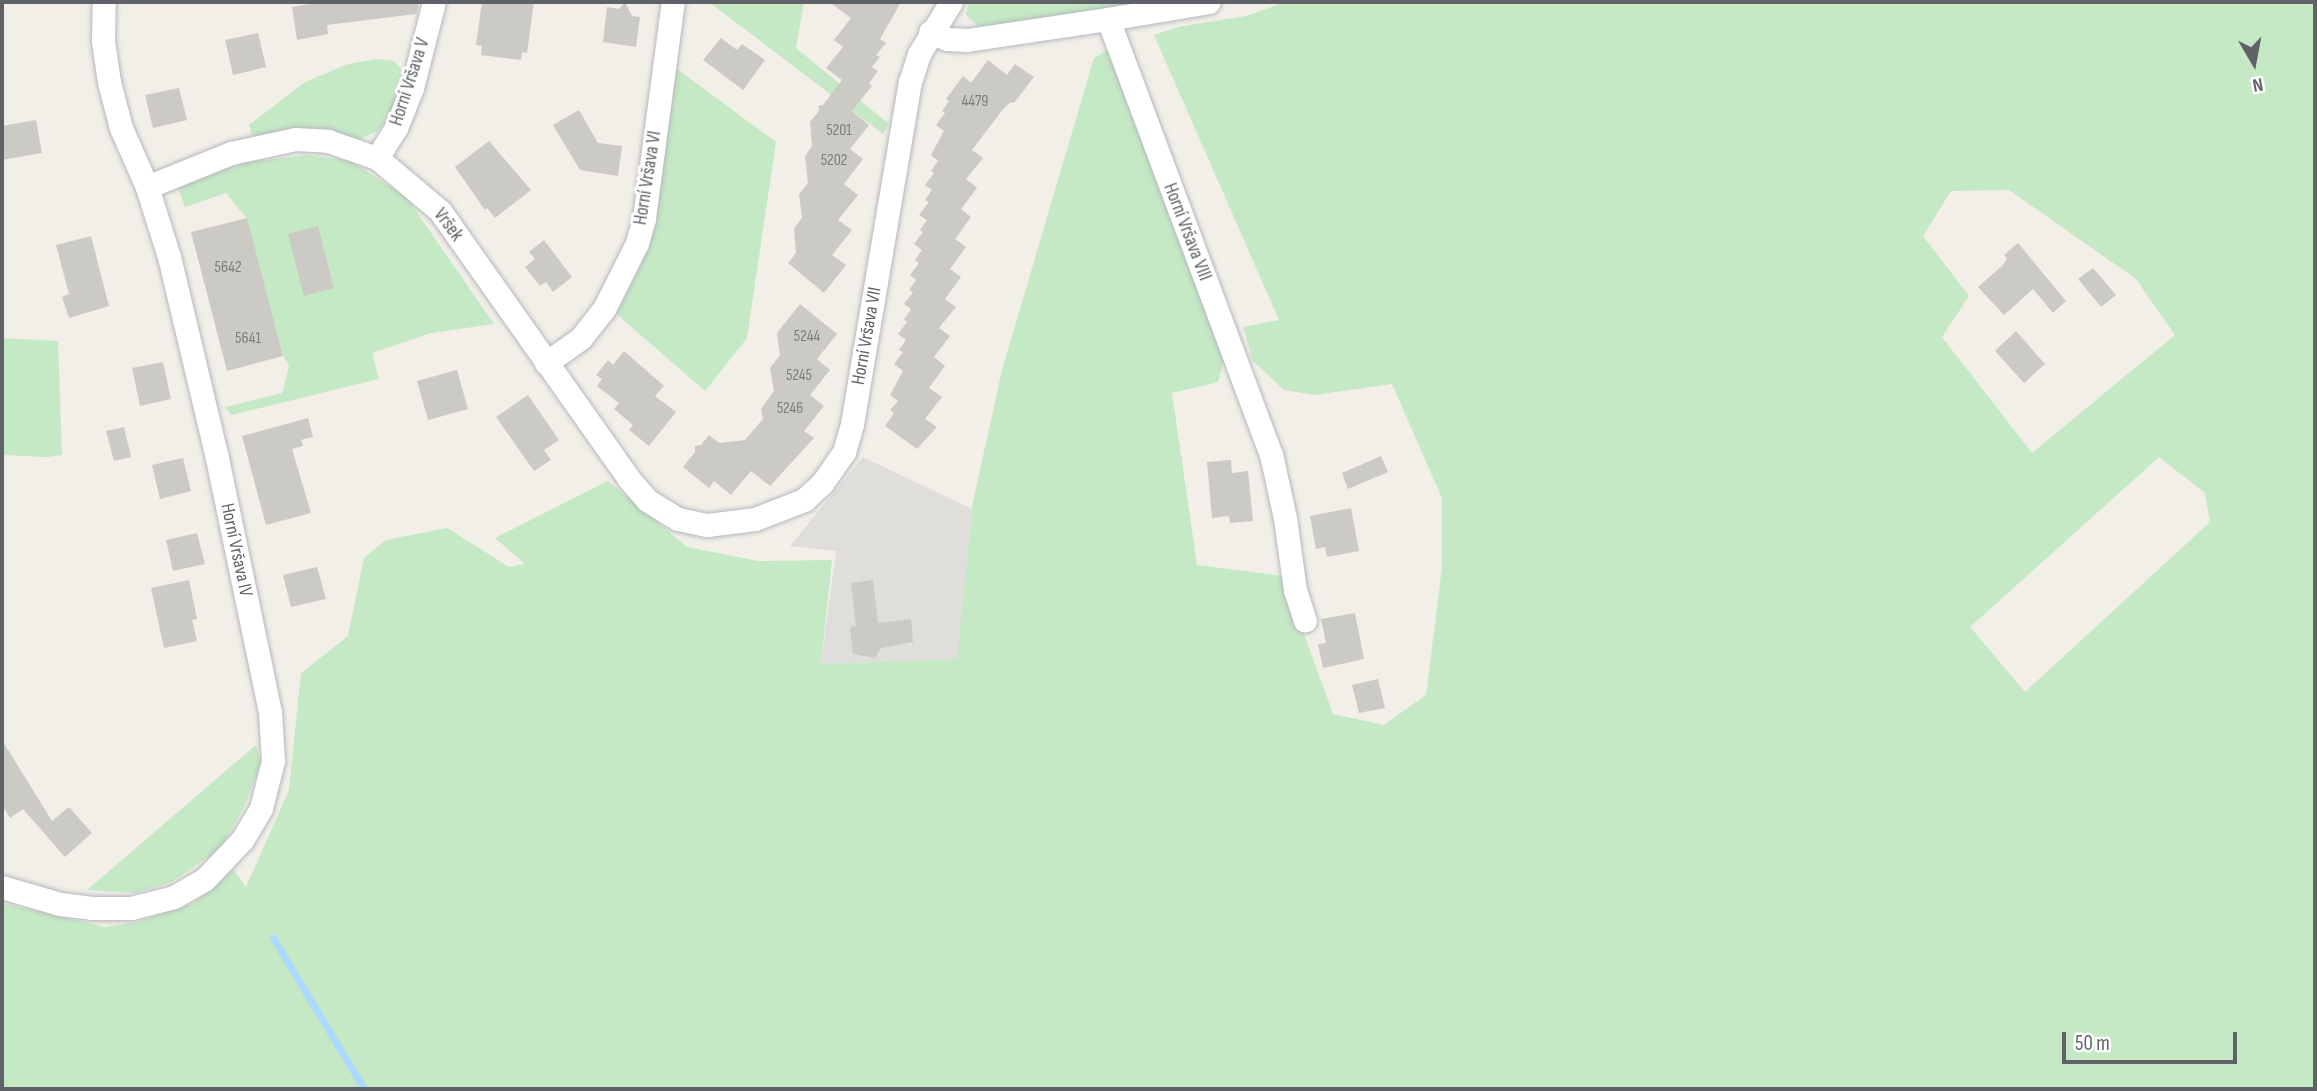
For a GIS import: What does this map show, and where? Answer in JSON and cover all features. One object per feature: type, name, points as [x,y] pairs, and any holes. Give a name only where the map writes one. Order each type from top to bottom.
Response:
[{"type":"street","name":"Horní Vršava IV","points":[[2,887],[60,904],[92,908],[131,908],[174,897],[204,880],[242,840],[261,808],[271,778],[273,761],[270,712],[220,472],[169,257],[147,187],[121,128],[109,82],[103,41],[104,2]]},
{"type":"street","name":"Horní Vršava V","points":[[377,158],[396,128],[412,88],[434,2]]},
{"type":"street","name":"Horní Vršava VI","points":[[546,363],[581,338],[604,309],[637,243],[644,218],[673,2]]},
{"type":"street","name":"Horní Vršava VII","points":[[647,500],[678,519],[707,525],[729,524],[783,511],[804,499],[836,466],[852,424],[910,82],[930,32],[951,2]]},
{"type":"street","points":[[930,32],[947,39],[967,40],[1209,2]]},
{"type":"street","name":"Horní Vršava VIII","points":[[1108,19],[1270,454],[1285,518],[1295,590],[1305,620]]},
{"type":"street","name":"Vršek","points":[[147,187],[231,153],[295,139],[328,141],[377,158],[440,211],[628,478],[647,500]]},
{"type":"shaded area","points":[[863,457],[972,509],[958,659],[821,664],[836,551],[790,546]]},
{"type":"green space","points":[[709,2],[804,2],[796,48],[889,124],[883,134]]},
{"type":"green space","points":[[969,2],[1149,2],[979,27],[966,15]]},
{"type":"green space","points":[[1286,2],[2315,2],[2315,1089],[2,1089],[2,903],[105,927],[137,922],[192,904],[234,870],[246,887],[289,790],[301,673],[348,636],[364,558],[386,540],[447,528],[509,567],[525,564],[495,538],[608,481],[687,547],[758,561],[832,560],[821,664],[957,659],[973,502],[1002,370],[1094,58],[1128,38],[1233,329],[1218,382],[1172,393],[1197,565],[1283,576],[1333,714],[1384,725],[1426,695],[1442,567],[1442,498],[1392,384],[1314,395],[1284,390],[1253,361],[1243,327],[1279,320],[1154,35],[1178,27],[1246,16]],"holes":[[[2009,190],[2136,279],[2175,335],[2032,453],[1942,337],[1969,296],[1923,236],[1951,191]],[[2159,457],[2205,493],[2210,522],[2025,692],[1970,627]]]},
{"type":"green space","points":[[377,59],[394,61],[403,71],[389,118],[378,131],[360,139],[306,130],[252,136],[249,125],[305,82],[348,64]]},
{"type":"green space","points":[[677,69],[776,142],[747,338],[705,391],[613,311],[637,271],[653,227]]},
{"type":"green space","points":[[307,155],[351,161],[407,198],[494,324],[431,333],[372,353],[379,379],[231,415],[225,407],[282,393],[289,366],[283,356],[246,218],[226,193],[185,207],[177,184],[248,162]]},
{"type":"green space","points":[[2,338],[58,341],[62,455],[2,455]]},
{"type":"green space","points":[[256,745],[261,763],[244,807],[221,848],[172,882],[135,893],[87,890]]},
{"type":"building","points":[[321,2],[418,2],[418,8],[416,14],[327,25],[328,34],[297,40],[292,7]]},
{"type":"building","points":[[482,2],[534,2],[527,53],[522,52],[521,60],[481,55],[482,46],[476,45]]},
{"type":"building","points":[[625,2],[632,16],[640,17],[636,47],[603,42],[607,7],[619,9]]},
{"type":"building","points":[[829,2],[901,2],[880,39],[886,43],[876,55],[880,57],[872,67],[878,71],[869,83],[872,86],[852,111],[869,125],[850,149],[863,159],[844,184],[858,195],[838,220],[852,230],[832,255],[846,265],[824,293],[788,263],[796,253],[794,228],[802,218],[799,194],[808,183],[805,156],[812,146],[810,122],[819,111],[818,106],[823,105],[842,80],[826,68],[843,47],[834,40],[851,18]]},
{"type":"building","points":[[258,33],[266,67],[233,75],[225,40]]},
{"type":"building","points":[[721,38],[737,50],[742,44],[765,60],[743,90],[703,60]]},
{"type":"building","points":[[988,60],[1007,75],[1015,64],[1034,77],[1014,103],[1011,102],[1004,108],[972,150],[983,158],[966,179],[977,188],[961,209],[971,217],[955,239],[966,247],[950,269],[961,277],[945,299],[956,307],[939,328],[950,336],[934,357],[945,366],[929,388],[942,397],[925,419],[937,427],[917,449],[885,426],[894,413],[890,410],[898,401],[890,395],[903,371],[894,364],[903,352],[899,350],[906,340],[898,334],[907,322],[904,319],[911,309],[904,304],[913,292],[909,290],[916,280],[910,275],[919,263],[915,260],[922,250],[914,244],[923,232],[920,230],[927,220],[919,215],[929,202],[925,200],[932,190],[925,185],[934,173],[931,171],[938,161],[931,155],[944,131],[936,125],[945,113],[942,111],[949,101],[946,99],[963,76],[971,83]]},
{"type":"building","points":[[179,88],[187,120],[153,128],[145,95]]},
{"type":"building","points":[[579,110],[598,143],[622,146],[618,176],[580,170],[553,125]]},
{"type":"building","points":[[36,120],[42,153],[2,160],[2,126]]},
{"type":"building","points":[[489,141],[531,190],[495,218],[487,208],[485,210],[455,167]]},
{"type":"building","points":[[247,218],[283,356],[227,371],[191,232]]},
{"type":"building","points":[[318,226],[334,288],[304,296],[288,234]]},
{"type":"building","points":[[91,236],[109,306],[69,318],[62,297],[69,294],[56,245]]},
{"type":"building","points":[[544,240],[572,277],[553,292],[546,282],[540,286],[525,267],[535,259],[529,252]]},
{"type":"building","points":[[2018,243],[2066,301],[2053,313],[2033,289],[2004,315],[1978,287],[2003,265],[2007,258],[2004,255]]},
{"type":"building","points":[[2093,268],[2116,295],[2101,307],[2078,279]]},
{"type":"building","points":[[800,304],[837,334],[817,359],[830,370],[810,395],[824,406],[804,431],[814,438],[770,486],[751,471],[731,495],[714,481],[709,488],[683,467],[695,452],[695,446],[701,445],[709,435],[719,443],[745,440],[763,419],[761,409],[774,391],[770,368],[780,355],[777,333]]},
{"type":"building","points":[[2016,331],[2045,364],[2024,383],[1995,351]]},
{"type":"building","points":[[624,351],[664,386],[655,396],[676,412],[649,446],[629,430],[633,425],[614,409],[619,403],[597,386],[602,379],[596,375],[608,360],[613,365]]},
{"type":"building","points":[[163,362],[171,399],[140,406],[132,368]]},
{"type":"building","points":[[457,370],[468,409],[428,420],[417,381]]},
{"type":"building","points":[[528,395],[559,440],[544,450],[551,460],[534,471],[496,417]]},
{"type":"building","points":[[308,418],[313,437],[301,440],[303,446],[292,449],[311,513],[266,525],[242,436]]},
{"type":"building","points":[[124,427],[131,457],[114,461],[106,431]]},
{"type":"building","points":[[1381,456],[1388,472],[1348,489],[1342,473]]},
{"type":"building","points":[[183,458],[191,491],[160,499],[152,465]]},
{"type":"building","points":[[1231,460],[1232,473],[1248,471],[1253,521],[1230,523],[1229,516],[1212,518],[1207,462]]},
{"type":"building","points":[[1351,508],[1359,551],[1327,557],[1325,547],[1316,549],[1310,516]]},
{"type":"building","points":[[197,533],[205,564],[173,571],[166,540]]},
{"type":"building","points":[[317,567],[326,599],[291,607],[283,575]]},
{"type":"building","points":[[189,580],[197,619],[192,620],[197,641],[164,648],[151,588]]},
{"type":"building","points":[[873,580],[878,623],[911,619],[913,642],[881,648],[875,658],[853,654],[850,627],[856,626],[851,583]]},
{"type":"building","points":[[1355,613],[1364,659],[1323,668],[1318,644],[1326,643],[1321,619]]},
{"type":"building","points":[[1378,679],[1385,708],[1359,713],[1352,685]]},
{"type":"building","points":[[2,740],[52,821],[69,807],[92,833],[65,857],[23,809],[10,818],[2,805]]},
{"type":"waterway","points":[[273,938],[364,1089]]}]
